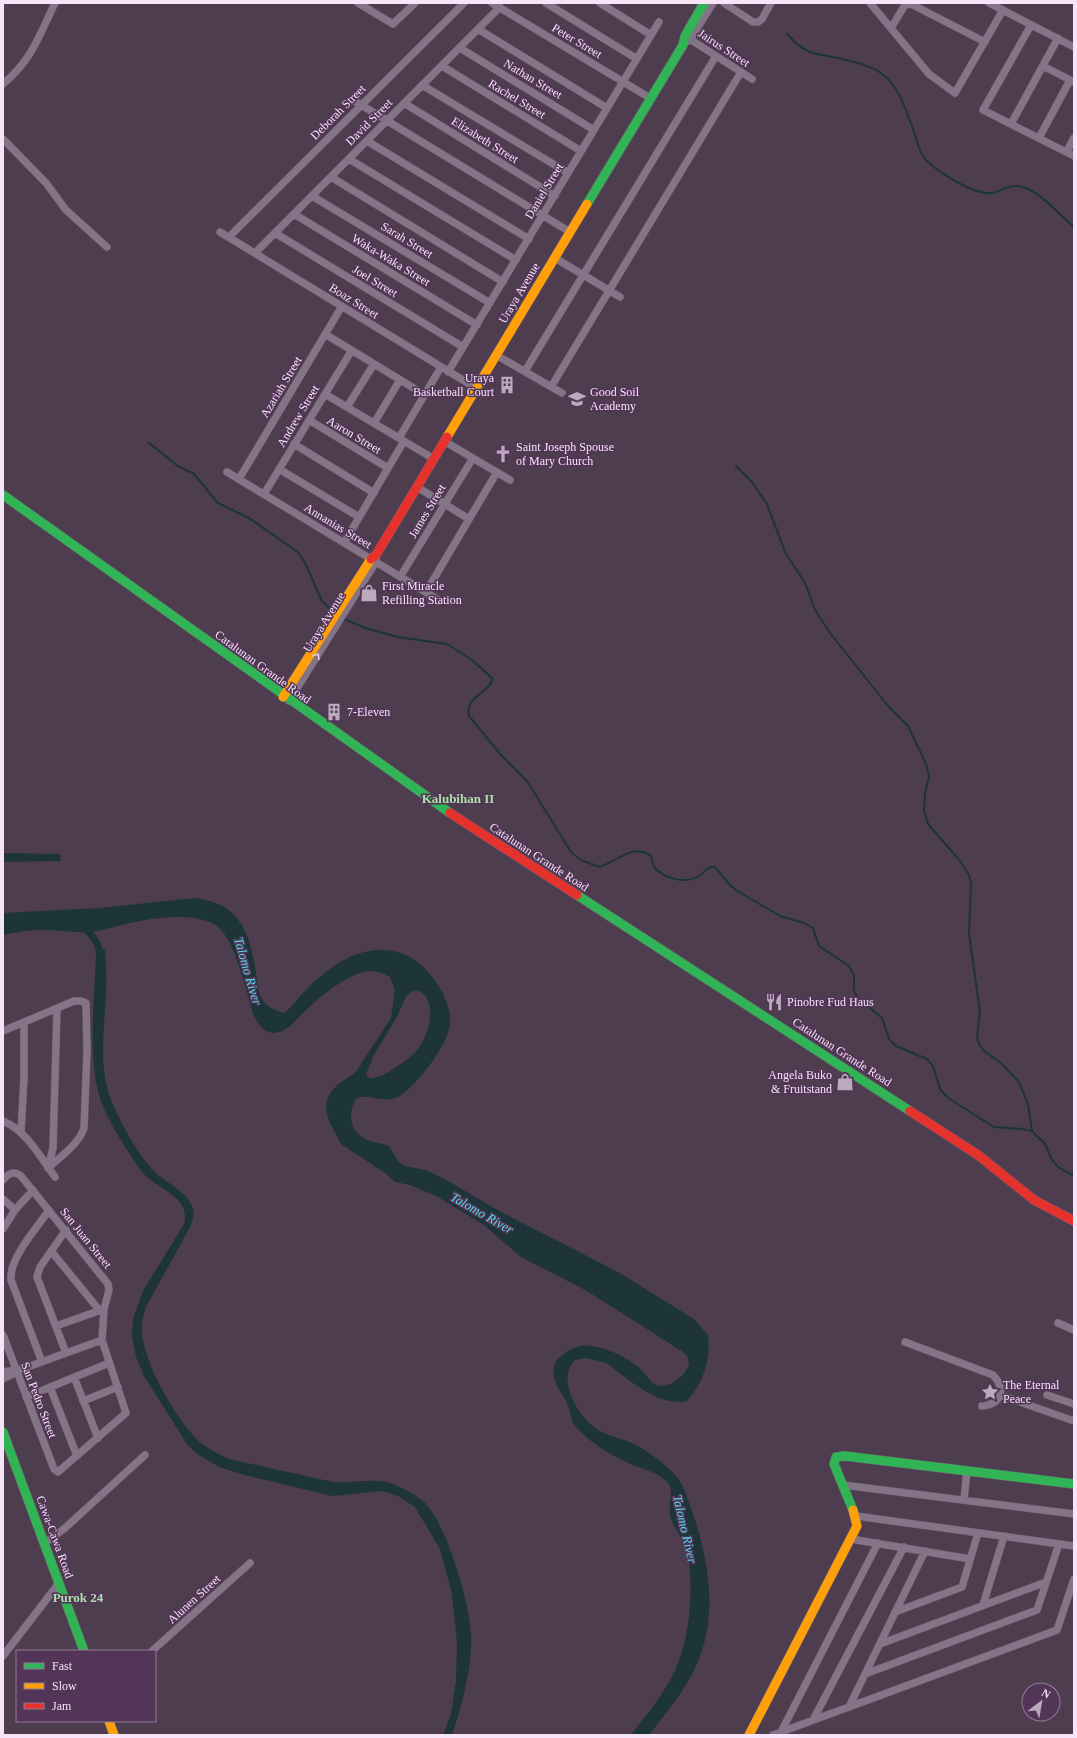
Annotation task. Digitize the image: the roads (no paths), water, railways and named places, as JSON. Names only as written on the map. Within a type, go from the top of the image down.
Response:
[{"type":"street","points":[[3,84],[17,73],[31,54],[55,3]]},
{"type":"street","points":[[358,3],[393,24],[416,3]]},
{"type":"street","name":"Deborah Street","points":[[229,237],[464,3]]},
{"type":"street","name":"Peter Street","points":[[492,3],[650,98]]},
{"type":"street","points":[[507,3],[508,12]]},
{"type":"street","points":[[600,3],[651,35]]},
{"type":"street","name":"Uraya Avenue","points":[[686,40],[704,3]]},
{"type":"street","name":"Uraya Avenue","points":[[286,699],[434,459],[650,98],[686,40],[713,3]]},
{"type":"street","points":[[724,3],[753,22],[758,22],[762,19],[771,3]]},
{"type":"street","points":[[870,3],[929,74],[955,93],[1003,10]]},
{"type":"street","points":[[989,3],[1074,47]]},
{"type":"street","points":[[549,4],[637,59]]},
{"type":"street","points":[[891,28],[905,5],[911,4],[985,42]]},
{"type":"street","name":"David Street","points":[[255,253],[500,7]]},
{"type":"street","name":"Daniel Street","points":[[448,372],[659,22]]},
{"type":"street","points":[[1031,25],[983,110],[1074,156]]},
{"type":"street","points":[[478,29],[608,108]]},
{"type":"street","points":[[1011,124],[1058,38]]},
{"type":"street","name":"Jairus Street","points":[[686,40],[716,56],[752,79]]},
{"type":"street","name":"Nathan Street","points":[[460,48],[594,130]]},
{"type":"street","points":[[525,371],[716,56]]},
{"type":"street","name":"Rachel Street","points":[[442,66],[581,151]]},
{"type":"street","points":[[1039,138],[1072,81],[1043,66]]},
{"type":"street","points":[[551,387],[741,72]]},
{"type":"street","points":[[422,85],[568,173]]},
{"type":"street","points":[[353,100],[570,232]]},
{"type":"street","name":"Elizabeth Street","points":[[404,103],[555,196]]},
{"type":"street","points":[[1067,152],[1074,138]]},
{"type":"street","points":[[3,139],[46,183],[66,210],[107,247]]},
{"type":"street","points":[[367,141],[529,239]]},
{"type":"street","points":[[349,159],[516,260]]},
{"type":"street","points":[[331,177],[503,282]]},
{"type":"street","name":"Sarah Street","points":[[312,196],[490,303]]},
{"type":"street","name":"Waka-Waka Street","points":[[294,214],[476,325]]},
{"type":"street","name":"Boaz Street","points":[[220,232],[476,388]]},
{"type":"street","name":"Joel Street","points":[[275,233],[463,347]]},
{"type":"street","points":[[555,258],[620,297]]},
{"type":"street","name":"Azariah Street","points":[[238,479],[342,306]]},
{"type":"street","points":[[325,334],[425,395]]},
{"type":"street","name":"Andrew Street","points":[[264,494],[352,350]]},
{"type":"street","points":[[496,355],[562,393]]},
{"type":"street","points":[[347,407],[374,364]]},
{"type":"street","points":[[344,543],[388,468],[401,440],[441,367]]},
{"type":"street","points":[[374,423],[400,380]]},
{"type":"street","points":[[325,394],[434,459]]},
{"type":"street","name":"Aaron Street","points":[[309,420],[388,468]]},
{"type":"street","points":[[444,441],[510,480]]},
{"type":"street","points":[[294,444],[374,493]]},
{"type":"street","name":"James Street","points":[[400,577],[473,458]]},
{"type":"street","points":[[279,469],[359,517]]},
{"type":"street","name":"Annanias Street","points":[[227,472],[344,543],[374,558],[400,577],[437,599]]},
{"type":"street","points":[[426,592],[497,472]]},
{"type":"street","points":[[416,487],[469,519]]},
{"type":"street","name":"Catalunan Grande Road","points":[[3,495],[286,699],[428,799],[978,1155],[1041,1204],[1074,1221]]},
{"type":"street","points":[[3,1031],[79,1000],[87,1005],[84,1128],[66,1152],[48,1168]]},
{"type":"street","points":[[48,1168],[53,1148],[57,1009]]},
{"type":"street","points":[[21,1132],[24,1078],[24,1023]]},
{"type":"street","points":[[3,1121],[21,1132],[30,1141],[55,1177]]},
{"type":"street","name":"San Juan Street","points":[[3,1180],[14,1172],[20,1176],[66,1230],[108,1284],[109,1290],[102,1310],[102,1340],[126,1413],[98,1438]]},
{"type":"street","points":[[3,1229],[16,1210],[33,1190]]},
{"type":"street","points":[[3,1199],[16,1210]]},
{"type":"street","points":[[42,1362],[11,1280],[10,1273],[15,1260],[49,1210]]},
{"type":"street","points":[[66,1230],[40,1267],[37,1277],[66,1353]]},
{"type":"street","points":[[51,1251],[102,1310],[56,1326]]},
{"type":"street","points":[[1058,1323],[1074,1330]]},
{"type":"street","name":"San Pedro Street","points":[[3,1335],[18,1370],[26,1397],[56,1472],[77,1456]]},
{"type":"street","points":[[3,1372],[18,1370],[102,1340]]},
{"type":"street","points":[[905,1342],[989,1373],[997,1379],[1000,1395],[994,1404],[982,1406]]},
{"type":"street","points":[[26,1397],[109,1363]]},
{"type":"street","points":[[3,1379],[18,1370]]},
{"type":"street","points":[[50,1387],[77,1456],[98,1438],[74,1377]]},
{"type":"street","points":[[83,1401],[118,1387]]},
{"type":"street","points":[[1000,1395],[1074,1421]]},
{"type":"street","points":[[1047,1395],[1074,1404]]},
{"type":"street","name":"Cawa-Cawa Road","points":[[3,1432],[84,1650]]},
{"type":"street","points":[[45,1543],[66,1528],[145,1455]]},
{"type":"street","points":[[749,1735],[857,1526],[856,1516],[834,1462],[836,1457],[840,1456],[968,1470],[1074,1484]]},
{"type":"street","points":[[964,1500],[968,1470]]},
{"type":"street","points":[[843,1485],[1074,1514]]},
{"type":"street","points":[[856,1516],[1074,1546]]},
{"type":"street","points":[[895,1612],[962,1587],[978,1533]]},
{"type":"street","points":[[983,1606],[1004,1536]]},
{"type":"street","points":[[851,1539],[970,1559]]},
{"type":"street","points":[[781,1732],[878,1543]]},
{"type":"street","points":[[865,1674],[1037,1610],[1059,1544]]},
{"type":"street","points":[[813,1720],[904,1547]]},
{"type":"street","points":[[849,1707],[925,1551]]},
{"type":"street","name":"Alunen Street","points":[[153,1650],[250,1563]]},
{"type":"street","points":[[773,1735],[1057,1630],[1074,1579]]},
{"type":"street","points":[[880,1644],[1046,1582]]},
{"type":"street","points":[[3,1656],[59,1583]]},
{"type":"street","points":[[109,1722],[114,1735]]},
{"type":"water","points":[[3,853],[60,854],[61,861],[3,862]]},
{"type":"water","name":"Talomo River","points":[[195,898],[223,906],[240,922],[249,940],[260,996],[270,1007],[283,1013],[289,1009],[324,973],[347,958],[355,955],[377,950],[389,950],[410,957],[419,963],[434,979],[445,998],[450,1014],[449,1031],[431,1064],[405,1092],[393,1099],[367,1097],[357,1098],[351,1115],[351,1120],[356,1131],[365,1139],[389,1146],[398,1161],[405,1166],[425,1170],[441,1177],[501,1212],[618,1272],[694,1319],[708,1335],[709,1344],[705,1370],[698,1386],[687,1401],[676,1402],[654,1396],[634,1384],[606,1363],[586,1358],[575,1360],[570,1368],[568,1376],[568,1386],[571,1396],[576,1406],[588,1422],[600,1431],[634,1444],[646,1451],[660,1461],[678,1478],[686,1493],[703,1547],[709,1585],[708,1623],[705,1641],[699,1659],[689,1679],[677,1699],[649,1735],[631,1735],[666,1687],[677,1666],[682,1652],[686,1636],[691,1589],[688,1553],[684,1542],[671,1519],[671,1489],[667,1481],[653,1473],[614,1456],[584,1435],[574,1424],[567,1404],[554,1379],[554,1369],[558,1359],[573,1348],[591,1346],[611,1351],[630,1361],[640,1368],[653,1383],[661,1386],[671,1383],[681,1377],[689,1364],[687,1356],[587,1291],[521,1257],[484,1225],[438,1197],[410,1185],[395,1182],[385,1173],[341,1144],[329,1121],[326,1109],[327,1100],[331,1092],[338,1084],[355,1073],[391,1018],[395,990],[390,977],[375,971],[355,975],[335,986],[326,993],[309,1007],[288,1028],[277,1033],[273,1033],[262,1028],[256,1020],[240,968],[230,943],[218,927],[210,922],[201,919],[167,917],[144,920],[88,932],[37,930],[3,935],[3,913],[99,908]],"holes":[[[414,990],[422,993],[427,998],[430,1006],[429,1023],[424,1040],[417,1050],[404,1062],[383,1075],[369,1078],[366,1074],[374,1055],[398,1015],[406,996]]]},
{"type":"water","points":[[105,950],[106,984],[103,1052],[109,1095],[122,1124],[142,1157],[157,1174],[186,1197],[192,1205],[193,1210],[191,1225],[146,1307],[143,1317],[142,1330],[144,1346],[156,1378],[175,1411],[195,1437],[208,1448],[229,1459],[333,1482],[386,1482],[412,1493],[427,1505],[435,1516],[450,1548],[462,1585],[471,1634],[469,1672],[452,1735],[443,1735],[451,1714],[456,1681],[457,1643],[452,1594],[440,1549],[415,1507],[398,1496],[383,1491],[332,1496],[241,1474],[219,1467],[196,1453],[187,1444],[144,1376],[136,1357],[132,1335],[133,1319],[143,1291],[184,1224],[185,1214],[177,1199],[153,1182],[140,1169],[116,1131],[105,1110],[98,1091],[93,1058],[96,951]]},
{"type":"waterway","points":[[787,34],[799,46],[810,52],[860,64],[872,68],[886,77],[898,92],[922,154],[928,162],[941,172],[958,183],[984,193],[992,193],[1014,186],[1026,188],[1041,197],[1074,227]]},
{"type":"waterway","points":[[149,443],[178,466],[194,474],[218,503],[249,518],[299,553],[322,601],[332,611]]},
{"type":"waterway","points":[[736,466],[752,482],[767,504],[785,552],[805,583],[815,610],[830,633],[888,706],[908,726],[926,764],[929,776],[925,793],[924,811],[928,824],[960,861],[969,875],[971,884],[969,933],[980,1012],[977,1036],[979,1044],[984,1051],[1001,1063],[1019,1082],[1028,1104],[1032,1131]]},
{"type":"waterway","points":[[344,619],[365,628],[398,637],[447,644],[472,660],[492,678],[489,685],[472,700],[468,710],[469,716],[501,755],[527,781],[571,852],[581,860],[600,867],[625,854],[638,851],[645,852],[651,856],[654,866],[659,872],[682,880],[694,878],[701,875],[708,869],[715,867],[736,890],[780,916],[804,923],[813,928],[819,946],[849,966],[854,975],[854,991],[857,997],[882,1018],[889,1039],[896,1046],[927,1059],[933,1066],[940,1089],[948,1098],[994,1127],[1032,1131],[1045,1144],[1051,1158],[1058,1167],[1074,1176]]},
{"type":"waterway","points":[[82,926],[95,941],[99,949],[100,959]]},
{"type":"place","name":"Uraya Basketball Court","points":[[507,385]]},
{"type":"place","name":"Good Soil Academy","points":[[577,399]]},
{"type":"place","name":"Saint Joseph Spouse of Mary Church","points":[[503,454]]},
{"type":"place","name":"First Miracle Refilling Station","points":[[369,593]]},
{"type":"place","name":"7-Eleven","points":[[334,712]]},
{"type":"place","name":"Pinobre Fud Haus","points":[[774,1002]]},
{"type":"place","name":"Angela Buko & Fruitstand","points":[[845,1082]]},
{"type":"place","name":"The Eternal Peace","points":[[990,1392]]},
{"type":"district","name":"Kalubihan II","points":[[458,798]]},
{"type":"district","name":"Purok 24","points":[[78,1597]]}]
